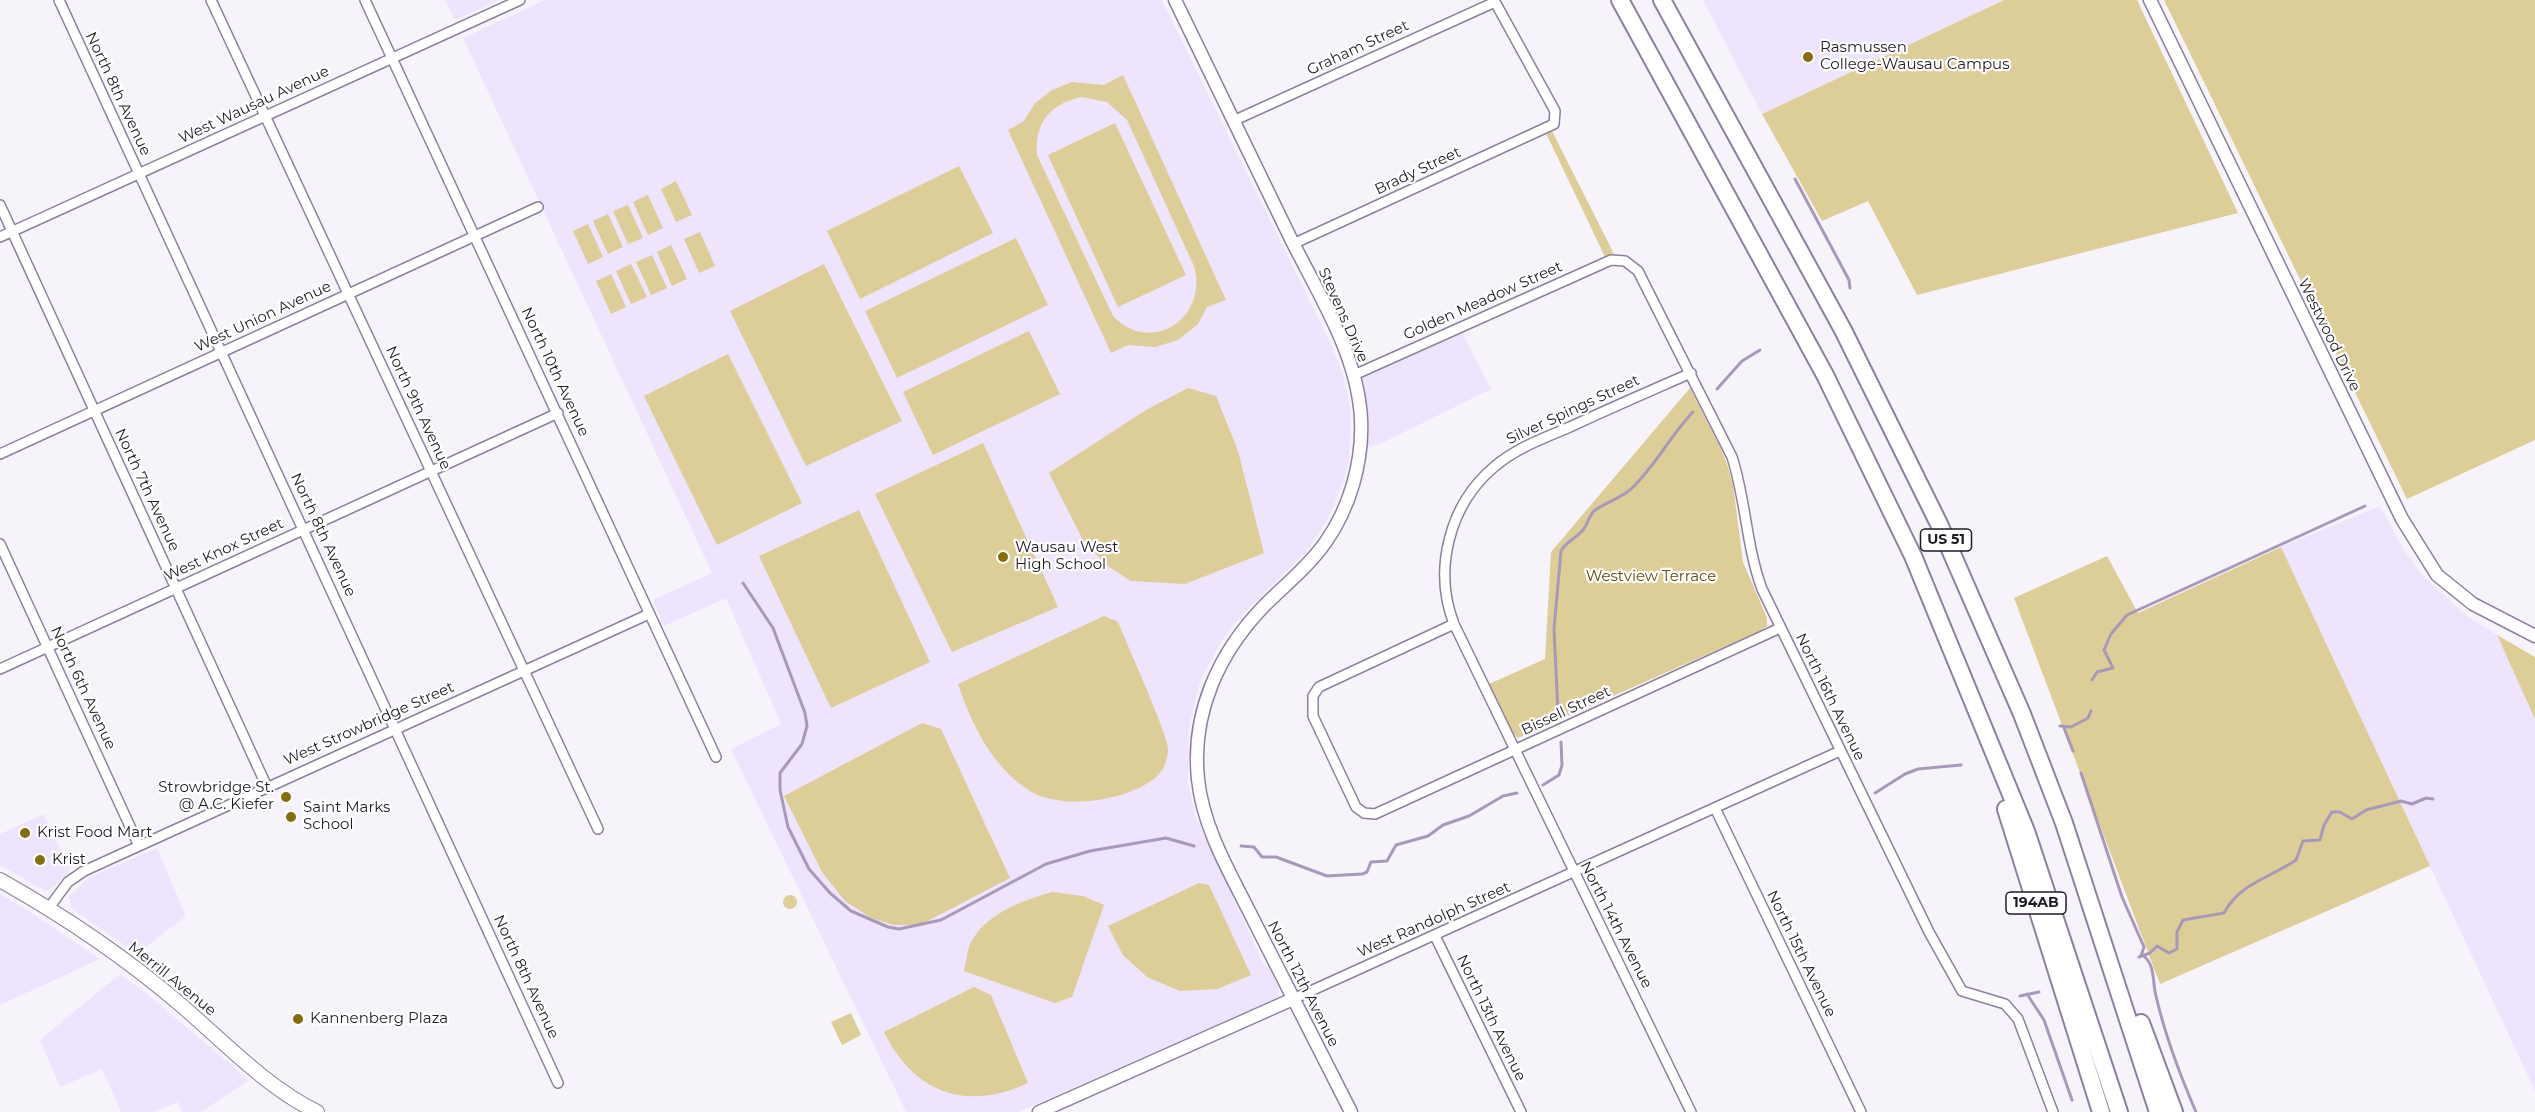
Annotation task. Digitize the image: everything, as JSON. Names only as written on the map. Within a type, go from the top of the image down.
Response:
[{"type":"highway","name":"US 51","points":[[1620,0],[1844,411],[1913,556],[1973,700],[2047,890],[2119,1112]]},
{"type":"highway","name":"US 51","points":[[1662,0],[1843,330],[1910,464],[1988,633],[2174,1112]]},
{"type":"highway","name":"194AB","points":[[1973,700],[2100,1110]]},
{"type":"highway","name":"US 51","points":[[2064,824],[2158,1112]]},
{"type":"main road","name":"Merrill Avenue","points":[[0,880],[48,909],[147,977],[275,1086],[317,1112]]},
{"type":"street","name":"North 8th Avenue","points":[[59,0],[558,1083]]},
{"type":"street","name":"North 9th Avenue","points":[[211,0],[598,829]]},
{"type":"street","name":"North 10th Avenue","points":[[365,0],[716,757]]},
{"type":"street","name":"West Wausau Avenue","points":[[0,237],[520,0]]},
{"type":"street","name":"Stevens Drive","points":[[1175,0],[1354,375],[1361,420],[1360,448],[1353,486],[1339,520],[1311,561],[1238,636],[1221,661],[1206,699],[1197,752],[1198,781],[1209,824],[1228,868]]},
{"type":"street","name":"Westwood Drive","points":[[2150,0],[2403,519],[2437,575],[2473,604],[2535,636]]},
{"type":"street","name":"Graham Street","points":[[1233,121],[1494,1]]},
{"type":"street","name":"Brady Street","points":[[1293,244],[1554,124],[1555,111],[1494,1]]},
{"type":"street","name":"North 7th Avenue","points":[[0,205],[267,786]]},
{"type":"street","name":"West Union Avenue","points":[[0,454],[538,207]]},
{"type":"street","name":"Golden Meadow Street","points":[[1354,375],[1611,260],[1625,261]]},
{"type":"street","name":"North 16th Avenue","points":[[1625,261],[1644,279],[1732,457],[1740,481],[1752,558],[1780,628],[1956,985],[1962,990],[2005,1004],[2013,1011],[2025,1031],[2053,1112]]},
{"type":"street","name":"Silver Spings Street","points":[[1515,751],[1454,624],[1445,593],[1447,545],[1461,509],[1482,478],[1522,448],[1691,373]]},
{"type":"street","name":"West Knox Street","points":[[0,669],[558,413]]},
{"type":"street","name":"North 6th Avenue","points":[[0,544],[139,846]]},
{"type":"street","name":"West Strowbridge Street","points":[[48,909],[76,876],[267,786],[649,614]]},
{"type":"street","name":"Bissell Street","points":[[1454,624],[1319,687],[1313,696],[1312,716],[1356,807],[1364,813],[1375,814],[1780,628]]},
{"type":"street","name":"North 14th Avenue","points":[[1515,751],[1691,1112]]},
{"type":"street","name":"West Randolph Street","points":[[1039,1112],[1573,874],[1839,751]]},
{"type":"street","name":"North 15th Avenue","points":[[1715,808],[1861,1112]]},
{"type":"street","name":"North 12th Avenue","points":[[1228,868],[1350,1112]]},
{"type":"street","name":"North 13th Avenue","points":[[1435,936],[1521,1112]]},
{"type":"shaded area","points":[[445,0],[499,0],[455,20]]},
{"type":"shaded area","name":"Wausau West High School","points":[[545,0],[1162,0],[1331,344],[1344,377],[1351,412],[1349,461],[1343,483],[1328,519],[1308,550],[1243,614],[1224,637],[1201,679],[1189,726],[1188,782],[1196,818],[1264,965],[1269,967],[1279,987],[1278,997],[1018,1112],[906,1112],[731,749],[781,724],[726,598],[664,626],[653,600],[712,573],[463,38]]},
{"type":"shaded area","name":"Rasmussen College-Wausau Campus","points":[[1703,0],[2004,0],[1762,114]]},
{"type":"shaded area","points":[[1460,328],[1491,389],[1378,445],[1360,448],[1354,375]]},
{"type":"shaded area","points":[[2380,506],[2406,553],[2425,578],[2466,615],[2497,635],[2535,719],[2535,1091],[2281,547]]},
{"type":"shaded area","points":[[44,814],[70,870],[55,886],[45,891],[0,865],[0,834]]},
{"type":"shaded area","points":[[157,848],[186,916],[137,954],[71,907],[69,896],[88,878]]},
{"type":"shaded area","points":[[0,894],[30,912],[100,959],[0,1005]]},
{"type":"shaded area","points":[[120,974],[249,1080],[201,1112],[182,1112],[178,1102],[153,1112],[121,1112],[102,1069],[60,1087],[40,1040]]},
{"type":"green space","points":[[2004,0],[2137,0],[2238,213],[1917,295],[1868,201],[1822,221],[1762,114]]},
{"type":"green space","points":[[2164,0],[2535,0],[2535,440],[2407,499]]},
{"type":"green space","points":[[1123,75],[1226,300],[1207,307],[1198,324],[1178,340],[1155,347],[1128,345],[1111,353],[1008,130],[1024,121],[1035,103],[1052,90],[1072,82],[1104,85]],"holes":[[[1082,97],[1107,102],[1127,120],[1194,266],[1196,285],[1193,301],[1185,315],[1173,326],[1159,331],[1144,332],[1128,327],[1113,316],[1037,155],[1038,133],[1053,110],[1061,104]]]},
{"type":"green space","points":[[1115,123],[1186,275],[1118,307],[1048,155]]},
{"type":"green space","points":[[1550,127],[1615,260],[1607,261],[1544,129]]},
{"type":"green space","points":[[959,166],[993,233],[860,299],[827,231]]},
{"type":"green space","points":[[676,181],[692,215],[676,222],[661,189]]},
{"type":"green space","points":[[648,195],[663,228],[648,235],[633,202]]},
{"type":"green space","points":[[628,205],[643,238],[628,244],[613,211]]},
{"type":"green space","points":[[608,214],[623,247],[608,254],[593,221]]},
{"type":"green space","points":[[588,224],[603,257],[588,264],[573,231]]},
{"type":"green space","points":[[700,232],[715,266],[699,273],[684,239]]},
{"type":"green space","points":[[1016,238],[1048,305],[897,378],[865,311]]},
{"type":"green space","points":[[671,245],[687,279],[672,286],[657,252]]},
{"type":"green space","points":[[652,255],[667,288],[651,295],[636,262]]},
{"type":"green space","points":[[631,264],[647,297],[631,304],[616,271]]},
{"type":"green space","points":[[824,264],[902,421],[806,466],[730,311]]},
{"type":"green space","points":[[611,274],[626,307],[611,314],[596,281]]},
{"type":"green space","points":[[1029,331],[1060,394],[933,455],[903,392]]},
{"type":"green space","points":[[728,354],[802,503],[717,545],[644,396]]},
{"type":"green space","points":[[1188,388],[1216,396],[1238,451],[1264,553],[1185,584],[1131,581],[1108,566],[1084,542],[1049,473],[1146,410]]},
{"type":"green space","name":"Westview Terrace","points":[[1690,388],[1728,467],[1733,485],[1743,562],[1767,618],[1767,626],[1518,738],[1512,732],[1489,684],[1545,659],[1551,552]]},
{"type":"green space","points":[[983,443],[1058,607],[952,652],[875,494]]},
{"type":"green space","points":[[859,510],[930,662],[831,708],[759,556]]},
{"type":"green space","points":[[2281,547],[2430,866],[2160,984],[2014,598],[2107,556],[2138,613]]},
{"type":"green space","points":[[1104,616],[1118,622],[1162,727],[1168,749],[1165,763],[1161,772],[1147,783],[1115,797],[1078,802],[1044,797],[1030,791],[1017,781],[994,757],[977,730],[958,684]]},
{"type":"green space","points":[[2497,635],[2535,657],[2535,719]]},
{"type":"green space","points":[[922,723],[941,729],[1010,878],[920,925],[894,925],[871,918],[845,901],[822,872],[784,796]]},
{"type":"green space","points":[[1199,883],[1209,885],[1251,975],[1217,989],[1180,991],[1147,977],[1123,955],[1108,926]]},
{"type":"green space","points":[[1052,892],[1083,896],[1104,905],[1072,997],[1055,1003],[964,971],[970,944],[985,924],[1017,904]]},
{"type":"green space","points":[[787,895],[793,895],[797,902],[793,909],[787,909],[783,905],[783,899]]},
{"type":"green space","points":[[974,987],[991,995],[1028,1083],[1005,1092],[984,1096],[963,1096],[944,1091],[926,1083],[910,1070],[896,1053],[884,1032]]},
{"type":"green space","points":[[851,1013],[861,1035],[842,1045],[831,1022]]},
{"type":"waterway","points":[[1795,179],[1849,280],[1850,288]]},
{"type":"waterway","points":[[1717,389],[1742,361],[1760,350]]},
{"type":"waterway","points":[[1558,713],[1554,629],[1561,551],[1583,530],[1593,512],[1628,491],[1641,479],[1693,412]]},
{"type":"waterway","points":[[2092,680],[2097,672],[2113,668],[2104,650],[2111,634],[2127,615],[2365,506]]},
{"type":"waterway","points":[[743,583],[773,628],[805,713],[807,726],[802,744],[780,773],[780,790],[788,827],[809,869],[830,893],[851,911],[888,927],[899,929],[941,920],[1046,864],[1090,851],[1166,838],[1194,846]]},
{"type":"waterway","points":[[2060,726],[2071,727],[2088,718],[2091,711]]},
{"type":"waterway","points":[[2064,728],[2073,751]]},
{"type":"waterway","points":[[1543,785],[1559,775],[1562,765],[1561,742]]},
{"type":"waterway","points":[[1875,793],[1905,774],[1918,769],[1961,765]]},
{"type":"waterway","points":[[2081,773],[2122,897],[2144,947],[2141,956]]},
{"type":"waterway","points":[[1241,846],[1254,847],[1262,857],[1276,857],[1327,876],[1362,874],[1367,872],[1371,862],[1387,861],[1396,845],[1428,836],[1443,825],[1469,816],[1503,796],[1517,793]]},
{"type":"waterway","points":[[2139,957],[2150,953],[2157,946],[2169,953],[2177,949],[2177,932],[2183,920],[2224,913],[2238,895],[2247,888],[2296,860],[2303,841],[2320,840],[2324,825],[2332,812],[2340,812],[2352,819],[2366,810],[2401,801],[2412,804],[2426,798],[2433,799]]},
{"type":"waterway","points":[[2144,956],[2152,970],[2156,996],[2168,1040],[2196,1112]]},
{"type":"waterway","points":[[2020,996],[2039,992]]},
{"type":"waterway","points":[[2027,994],[2044,1020],[2072,1100]]},
{"type":"place","name":"Rasmussen College-Wausau Campus","points":[[1808,57]]},
{"type":"place","name":"Wausau West High School","points":[[1003,557]]},
{"type":"place","name":"Strowbridge St. @ A.C. Kiefer","points":[[286,797]]},
{"type":"place","name":"Saint Marks School","points":[[291,817]]},
{"type":"place","name":"Krist Food Mart","points":[[25,833]]},
{"type":"place","name":"Krist","points":[[40,860]]},
{"type":"place","name":"Kannenberg Plaza","points":[[298,1019]]}]
